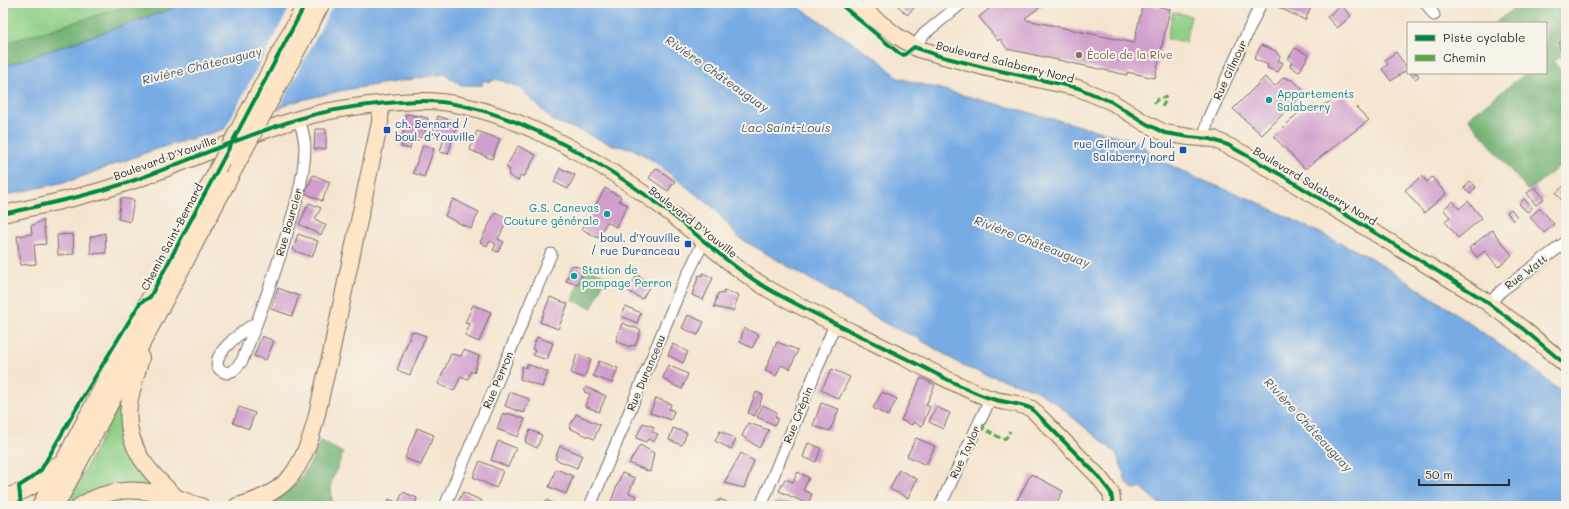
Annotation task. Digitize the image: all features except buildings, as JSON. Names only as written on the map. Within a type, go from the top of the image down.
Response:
[{"type":"street","name":"Chemin Saint-Bernard","points":[[40,506],[306,3]]},
{"type":"street","points":[[56,506],[322,3]]},
{"type":"street","name":"Boulevard Salaberry Nord","points":[[855,3],[895,35],[914,47],[939,56],[1078,88],[1112,102],[1145,123],[1165,133],[1204,138],[1220,142],[1259,162],[1489,304],[1522,328],[1566,366]]},
{"type":"street","points":[[914,47],[924,34],[962,3]]},
{"type":"street","name":"Rue Gilmour","points":[[1204,138],[1208,119],[1261,3]]},
{"type":"street","points":[[1426,3],[1434,15]]},
{"type":"street","name":"Boulevard D'Youville","points":[[3,214],[134,180],[299,119],[343,109],[417,101],[470,106],[526,127],[578,153],[620,177],[671,214],[722,256],[753,279],[836,324],[990,398],[1019,404],[1032,409],[1098,476],[1111,494],[1113,506]]},
{"type":"street","points":[[237,506],[267,495],[283,484],[290,477],[300,462],[309,442],[316,420],[380,122],[381,104]]},
{"type":"street","name":"Rue Bourcier","points":[[256,323],[281,253],[298,195],[305,148],[304,134],[299,119]]},
{"type":"street","name":"Rue Duranceau","points":[[590,506],[681,288],[705,241]]},
{"type":"street","name":"Rue Watt","points":[[1489,304],[1501,291],[1566,242]]},
{"type":"street","name":"Rue Perron","points":[[445,506],[552,254]]},
{"type":"street","name":"Rue Crépin","points":[[761,506],[836,324]]},
{"type":"street","points":[[148,333],[129,406],[131,432],[136,448],[148,470],[176,498]]},
{"type":"street","name":"Rue Taylor","points":[[940,506],[990,398]]},
{"type":"street","points":[[3,496],[20,493],[33,486],[46,476],[66,456]]},
{"type":"street","points":[[80,506],[101,495],[128,490],[145,491],[176,498],[201,506]]},
{"type":"green space","points":[[3,3],[182,3],[3,67]]},
{"type":"green space","points":[[135,3],[182,3],[171,9],[3,67],[3,44]]},
{"type":"green space","points":[[1521,3],[1566,3],[1566,39],[1558,45],[1564,54],[1553,61],[1566,77],[1566,161],[1528,191],[1468,118],[1525,74],[1547,74],[1547,22],[1496,22]]},
{"type":"green space","points":[[1173,12],[1191,16],[1185,43],[1167,39]]},
{"type":"green space","points":[[587,268],[606,276],[592,308],[572,300],[584,269]]},
{"type":"green space","points":[[126,392],[123,410],[156,487],[81,499],[71,506],[65,506]]},
{"type":"green space","points":[[320,440],[343,453],[331,483],[332,506],[266,506],[300,479],[311,462]]},
{"type":"water","points":[[182,3],[792,3],[879,60],[898,78],[1137,141],[1158,159],[1194,177],[1253,200],[1371,258],[1451,310],[1531,367],[1566,396],[1566,506],[1162,506],[1141,488],[1133,489],[1125,481],[1116,453],[1053,401],[1033,389],[967,368],[916,337],[890,326],[738,237],[715,209],[655,162],[632,148],[615,146],[553,121],[519,87],[496,79],[490,82],[483,80],[482,85],[461,85],[445,74],[344,90],[289,103],[278,110],[225,129],[156,149],[73,180],[3,196],[3,67],[171,9]]},
{"type":"pier","points":[[292,3],[334,3],[277,112],[224,131]]},
{"type":"marked path","points":[[1154,103],[1158,99],[1165,97],[1166,100],[1162,107]]},
{"type":"marked path","points":[[984,424],[983,428],[1002,439],[1006,438],[1010,431]]},
{"type":"cycle path","points":[[21,506],[19,486],[41,470],[140,303],[150,297],[306,3]]},
{"type":"cycle path","points":[[839,3],[900,54],[904,55],[914,47],[939,56],[1078,88],[1112,102],[1145,123],[1165,133],[1210,139],[1228,145],[1283,176],[1481,298],[1522,328],[1566,365]]},
{"type":"cycle path","points":[[3,214],[69,199],[119,185],[262,131],[305,117],[332,111],[374,104],[417,101],[449,103],[482,110],[551,138],[616,175],[671,214],[744,273],[770,290],[968,390],[994,400],[1021,405],[1032,409],[1098,476],[1111,493],[1113,506]]},
{"type":"place","name":"École de la Rive","points":[[1079,55]]},
{"type":"place","name":"Appartements Salaberry","points":[[1269,100]]},
{"type":"place","name":"ch. Bernard / boul. d'Youville","points":[[387,130]]},
{"type":"place","name":"rue Gilmour / boul. Salaberry nord","points":[[1183,150]]},
{"type":"place","name":"G.S. Canevas Couture générale","points":[[607,214]]},
{"type":"place","name":"boul. d'Youville / rue Duranceau","points":[[688,244]]},
{"type":"place","name":"Station de pompage Perron","points":[[574,276]]},
{"type":"water label","name":"Rivière Châteauguay","points":[[202,66]]},
{"type":"water label","name":"Rivière Châteauguay","points":[[717,74]]},
{"type":"water label","name":"Lac Saint-Louis","points":[[786,128]]},
{"type":"water label","name":"Rivière Châteauguay","points":[[1032,242]]},
{"type":"water label","name":"Rivière Châteauguay","points":[[1308,425]]}]
